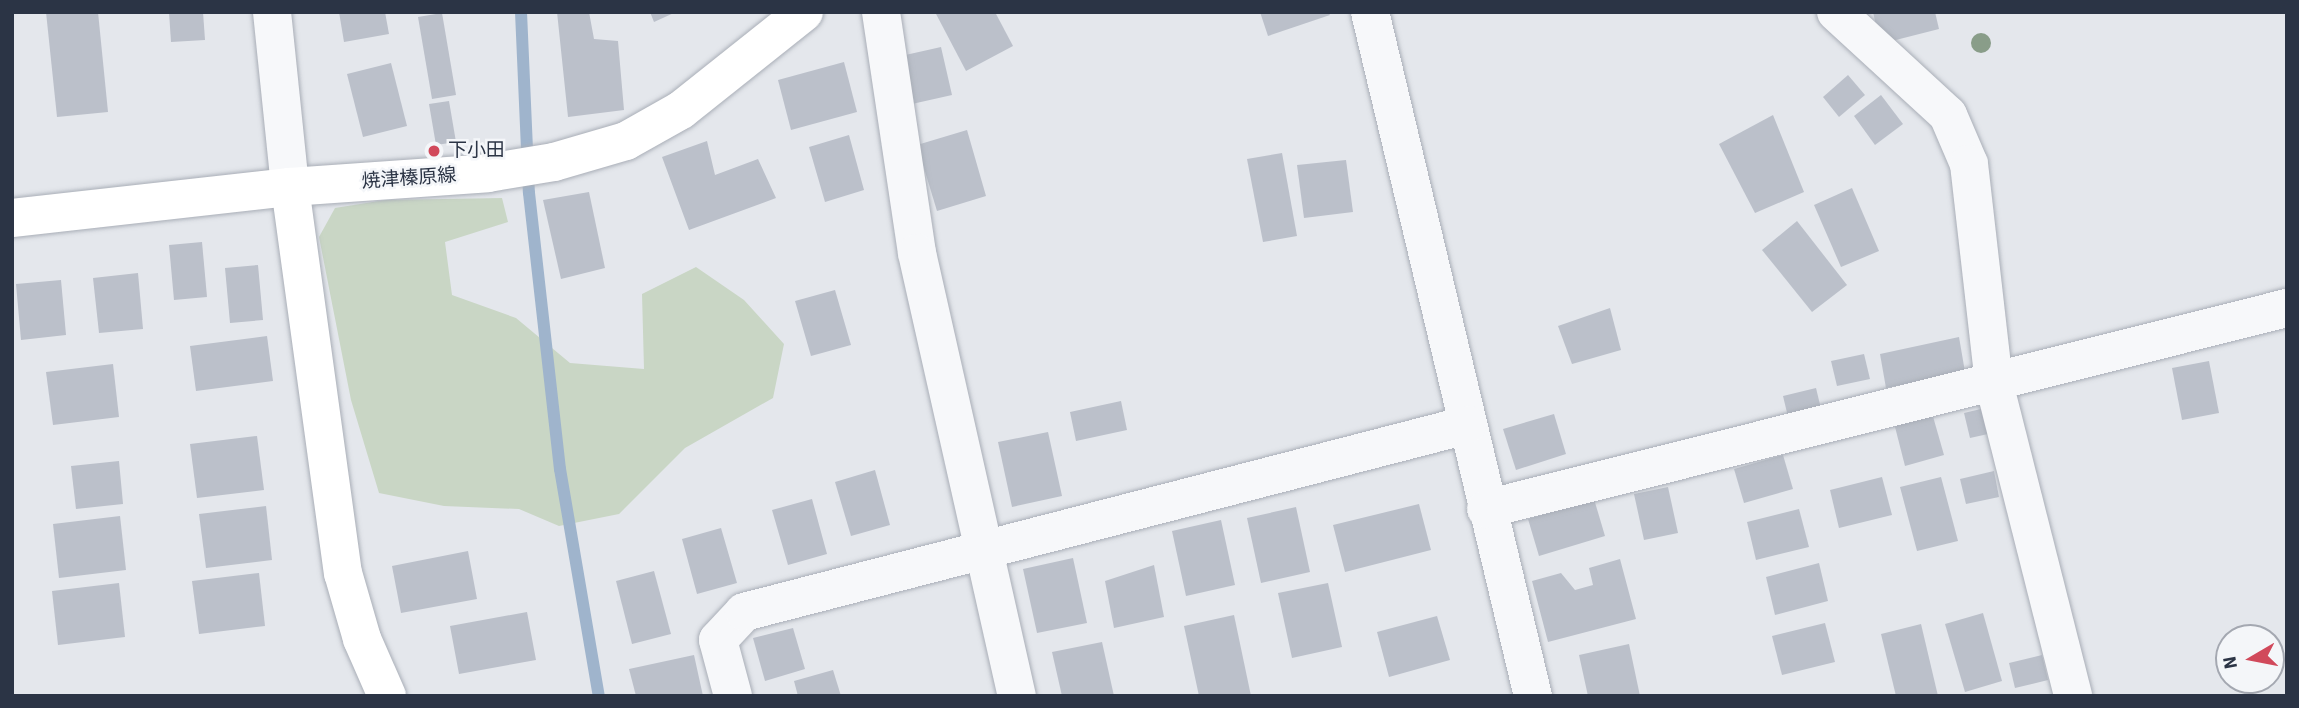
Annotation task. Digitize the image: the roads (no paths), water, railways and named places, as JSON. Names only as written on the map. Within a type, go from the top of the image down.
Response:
[{"type":"main road","name":"焼津榛原線","points":[[12,218],[290,187],[488,173],[554,162],[626,141],[681,110],[804,12]]},
{"type":"main road","points":[[290,187],[343,573],[362,639],[387,696]]},
{"type":"street","points":[[272,12],[290,187]]},
{"type":"street","points":[[881,12],[917,253],[981,547],[1017,696]]},
{"type":"street","points":[[1370,12],[1486,509],[1533,696]]},
{"type":"street","points":[[1836,12],[1948,115],[1969,164],[1994,383],[2073,696]]},
{"type":"street","points":[[1486,509],[2287,308]]},
{"type":"street","points":[[733,696],[718,640],[744,612],[981,547],[1467,425]]},
{"type":"waterway","points":[[521,12],[529,193],[560,469],[599,696]]},
{"type":"place","name":"下小田","points":[[434,151]]}]
